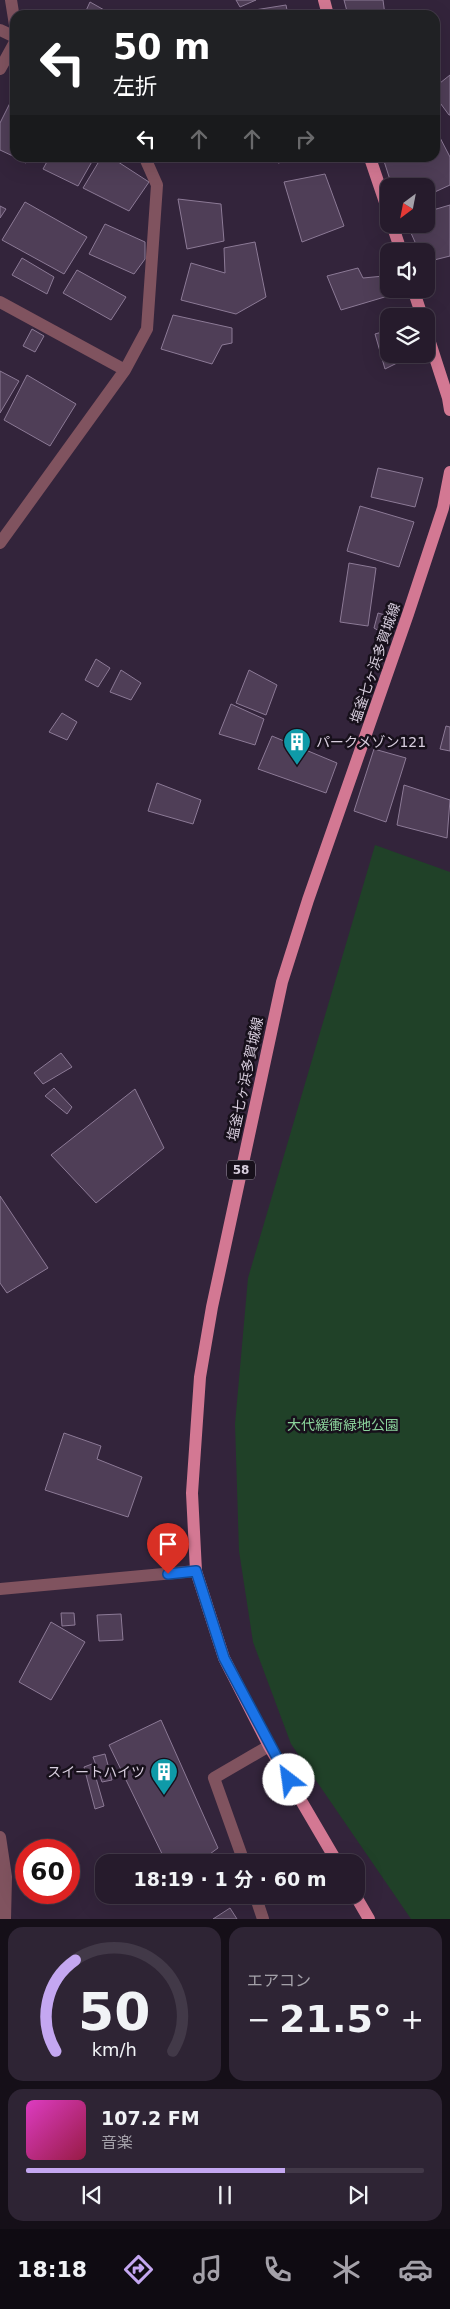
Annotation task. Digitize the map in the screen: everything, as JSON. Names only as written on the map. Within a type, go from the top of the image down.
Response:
[{"type":"main road","points":[[371,162],[380,187]]},
{"type":"main road","points":[[435,358],[450,410]]},
{"type":"main road","name":"塩釜七ヶ浜多賀城線","points":[[332,1854],[269,1746],[224,1658],[196,1571],[192,1493],[200,1377],[212,1307],[282,982],[308,900],[443,508],[450,472]]},
{"type":"main road","points":[[361,1904],[369,1919]]},
{"type":"street","points":[[0,69],[10,51]]},
{"type":"street","points":[[0,543],[125,370],[147,329],[157,185],[147,162]]},
{"type":"street","points":[[0,302],[125,370]]},
{"type":"street","points":[[0,1589],[196,1571]]},
{"type":"street","points":[[241,1854],[214,1778],[269,1746]]},
{"type":"street","points":[[0,1838],[6,1877],[5,1919]]},
{"type":"street","points":[[258,1904],[264,1919]]},
{"type":"green space","name":"大代緩衝緑地公園","points":[[375,845],[450,872],[450,1919],[411,1919],[291,1744],[253,1642],[239,1551],[235,1424],[248,1278]]},
{"type":"building","points":[[236,0],[256,0],[240,7]]},
{"type":"building","points":[[344,0],[383,0],[384,10],[347,10]]},
{"type":"building","points":[[90,2],[104,10],[86,10]]},
{"type":"building","points":[[286,5],[287,10],[255,10]]},
{"type":"building","points":[[450,75],[450,115],[440,103],[440,83]]},
{"type":"building","points":[[10,103],[10,155],[0,150],[0,123]]},
{"type":"building","points":[[440,138],[450,157],[450,185],[435,192],[435,178],[389,178],[384,162],[440,162]]},
{"type":"building","points":[[47,162],[92,162],[78,186],[43,169]]},
{"type":"building","points":[[99,162],[118,162],[149,182],[129,211],[83,188]]},
{"type":"building","points":[[325,174],[344,226],[302,242],[284,182]]},
{"type":"building","points":[[178,199],[221,204],[224,241],[187,249]]},
{"type":"building","points":[[25,202],[87,237],[64,274],[2,240]]},
{"type":"building","points":[[450,205],[450,256],[435,260],[435,243],[415,243],[411,233],[435,233],[435,209]]},
{"type":"building","points":[[0,206],[6,209],[0,218]]},
{"type":"building","points":[[105,224],[145,242],[145,259],[134,274],[89,254]]},
{"type":"building","points":[[255,242],[266,297],[236,314],[181,300],[191,263],[225,273],[224,248]]},
{"type":"building","points":[[22,258],[54,277],[47,294],[12,275]]},
{"type":"building","points":[[358,268],[363,278],[380,276],[381,298],[341,310],[327,276]]},
{"type":"building","points":[[77,270],[126,297],[111,320],[63,293]]},
{"type":"building","points":[[173,315],[232,328],[232,343],[222,345],[212,364],[161,349]]},
{"type":"building","points":[[32,329],[44,336],[35,352],[23,346]]},
{"type":"building","points":[[380,333],[380,352],[375,334]]},
{"type":"building","points":[[383,363],[397,363],[385,369]]},
{"type":"building","points":[[0,371],[19,381],[0,413]]},
{"type":"building","points":[[27,375],[76,404],[50,446],[4,420]]},
{"type":"building","points":[[378,468],[423,478],[415,507],[371,497]]},
{"type":"building","points":[[360,506],[414,522],[399,567],[347,551]]},
{"type":"building","points":[[349,563],[376,568],[368,626],[340,622]]},
{"type":"building","points":[[378,613],[385,615],[381,632],[374,628]]},
{"type":"building","points":[[96,659],[110,668],[98,687],[85,680]]},
{"type":"building","points":[[121,670],[141,683],[131,700],[110,692]]},
{"type":"building","points":[[249,670],[277,685],[266,715],[236,703]]},
{"type":"building","points":[[231,704],[264,719],[255,745],[219,734]]},
{"type":"building","points":[[62,713],[77,722],[67,740],[49,732]]},
{"type":"building","points":[[446,726],[450,727],[450,751],[440,749]]},
{"type":"building","name":"パークメゾン121","points":[[272,736],[337,763],[326,793],[258,769]]},
{"type":"building","points":[[374,749],[406,758],[386,822],[354,811]]},
{"type":"building","points":[[157,783],[201,800],[193,824],[148,811]]},
{"type":"building","points":[[404,785],[450,800],[447,838],[397,825]]},
{"type":"building","points":[[61,1053],[72,1067],[43,1084],[34,1073]]},
{"type":"building","points":[[54,1088],[72,1107],[67,1114],[45,1096]]},
{"type":"building","points":[[135,1089],[164,1148],[96,1203],[51,1155]]},
{"type":"building","points":[[0,1196],[48,1268],[7,1293],[0,1283]]},
{"type":"building","points":[[64,1433],[101,1446],[97,1459],[142,1477],[128,1517],[45,1490]]},
{"type":"building","points":[[61,1613],[74,1613],[75,1625],[62,1626]]},
{"type":"building","points":[[121,1614],[123,1640],[99,1641],[97,1615]]},
{"type":"building","points":[[51,1622],[85,1642],[51,1700],[19,1682]]},
{"type":"building","name":"スイートハイツ","points":[[161,1720],[218,1848],[210,1854],[162,1854],[109,1745]]},
{"type":"building","points":[[105,1754],[112,1780],[102,1782],[93,1757]]},
{"type":"building","points":[[92,1764],[104,1806],[95,1809],[84,1767]]},
{"type":"building","points":[[230,1908],[237,1919],[213,1919]]},
{"type":"place","name":"パークメゾン121","points":[[297,766]]},
{"type":"place","name":"スイートハイツ","points":[[164,1796]]},
{"type":"route","points":[[168,1574],[196,1571],[214,1632],[224,1658],[269,1746],[289,1780]]}]
